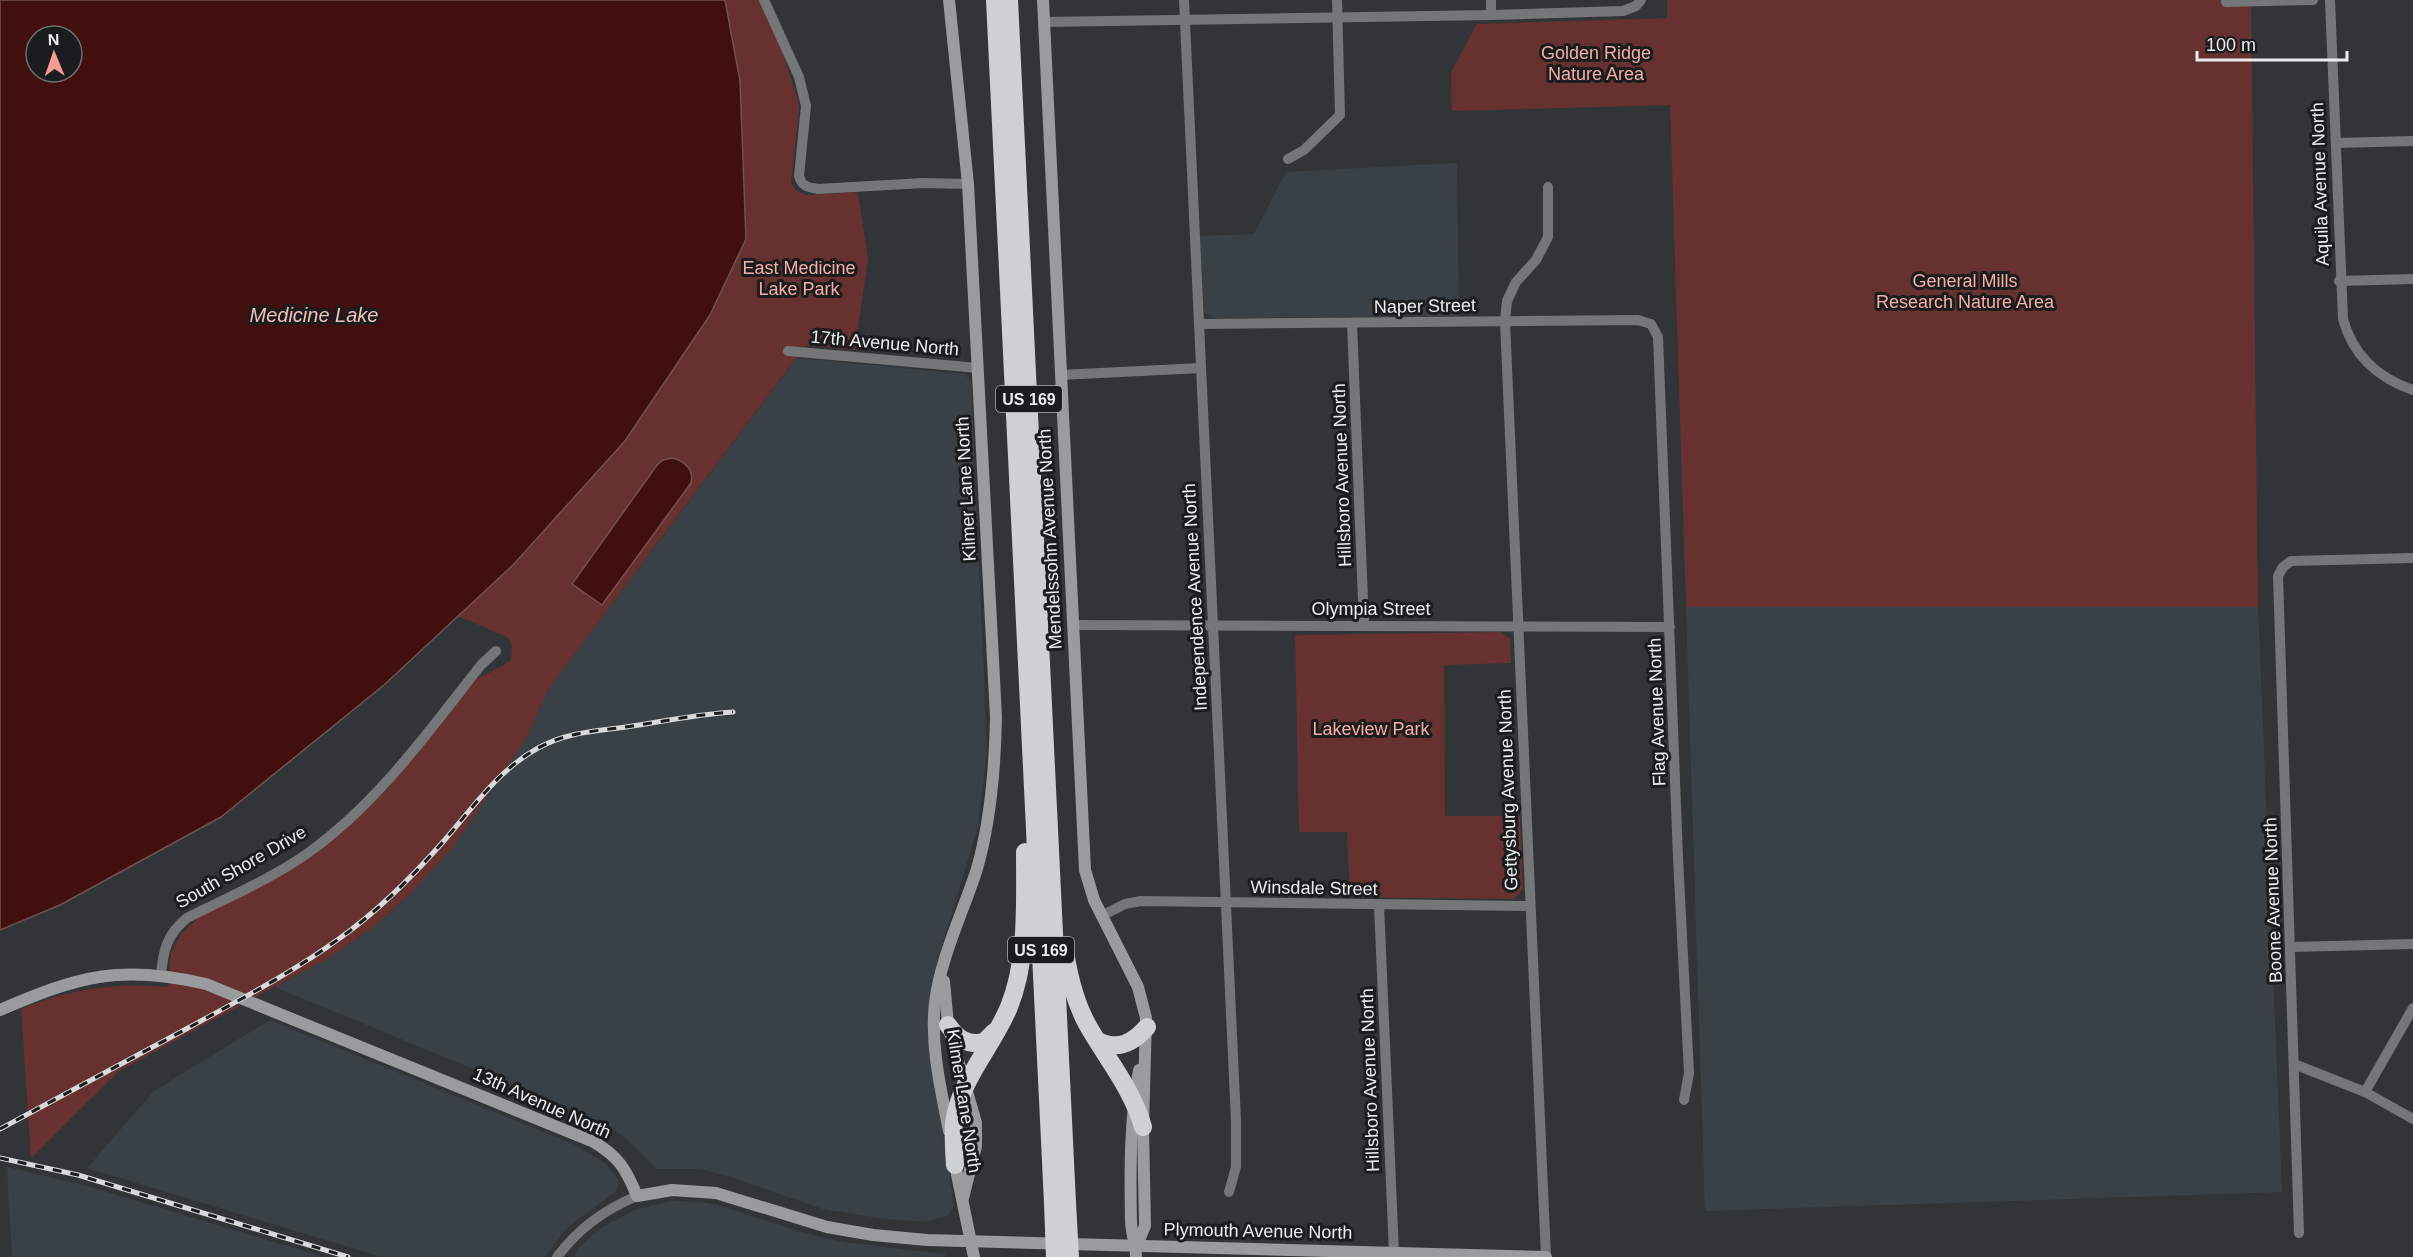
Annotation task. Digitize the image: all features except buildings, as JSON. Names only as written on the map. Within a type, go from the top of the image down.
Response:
[{"type":"highway","name":"US 169","points":[[995,0],[1028,698],[1060,1203],[1070,1257]]},
{"type":"highway","name":"US 169","points":[[1009,0],[1048,798],[1060,1203],[1055,1257]]},
{"type":"highway","points":[[955,1165],[954,1122],[966,1088],[999,1026],[1014,990],[1021,957],[1028,698]]},
{"type":"highway","points":[[1048,798],[1064,950],[1069,975],[1082,1013],[1134,1101],[1143,1127]]},
{"type":"highway","points":[[948,1025],[961,1040],[977,1043],[990,1038],[999,1026]]},
{"type":"highway","points":[[1098,1041],[1115,1046],[1130,1043],[1147,1027]]},
{"type":"street","points":[[764,0],[799,77],[806,106],[799,176],[801,183],[806,187],[819,189],[923,183],[968,184]]},
{"type":"street","name":"Kilmer Lane North","points":[[949,0],[968,184],[996,717],[995,762],[990,802],[977,869],[943,971],[935,1003],[935,1042],[955,1165],[974,1257]]},
{"type":"street","name":"Mendelssohn Avenue North","points":[[1043,0],[1085,870],[1101,916],[1138,987],[1147,1027],[1143,1127],[1144,1226],[1136,1252]]},
{"type":"street","name":"Independence Avenue North","points":[[1184,0],[1236,1132],[1236,1167],[1229,1192]]},
{"type":"street","points":[[1288,159],[1304,150],[1340,115],[1337,0]]},
{"type":"street","points":[[1491,0],[1491,15]]},
{"type":"street","points":[[2226,2],[2313,0]]},
{"type":"street","name":"Aquila Avenue North","points":[[2330,0],[2339,281],[2343,319],[2347,334],[2365,361],[2395,384],[2413,390]]},
{"type":"street","points":[[1044,22],[1623,11],[1638,3]]},
{"type":"street","points":[[2336,143],[2413,141]]},
{"type":"street","name":"Gettysburg Avenue North","points":[[1546,1257],[1504,321],[1507,302],[1516,282],[1536,260],[1548,237],[1548,187]]},
{"type":"street","points":[[2339,281],[2413,279]]},
{"type":"street","name":"Naper Street","points":[[1199,324],[1638,320],[1651,324]]},
{"type":"street","name":"Hillsboro Avenue North","points":[[1352,323],[1364,625]]},
{"type":"street","name":"Flag Avenue North","points":[[1651,324],[1658,337],[1689,1073],[1684,1100]]},
{"type":"street","name":"17th Avenue North","points":[[788,351],[978,368]]},
{"type":"street","points":[[1060,375],[1201,368]]},
{"type":"street","name":"Boone Avenue North","points":[[2299,1233],[2278,576],[2283,567],[2291,561],[2413,558]]},
{"type":"street","name":"Olympia Street","points":[[1073,625],[1670,627]]},
{"type":"street","name":"South Shore Drive","points":[[161,975],[166,945],[178,926],[187,918],[307,853],[343,824],[386,782],[481,665],[496,651]]},
{"type":"street","name":"Winsdale Street","points":[[1101,916],[1125,904],[1141,902],[1529,906]]},
{"type":"street","name":"Hillsboro Avenue North","points":[[1379,905],[1394,1252]]},
{"type":"street","points":[[2291,948],[2413,944]]},
{"type":"street","name":"Kilmer Lane North","points":[[943,971],[948,1025],[976,1123],[976,1146],[962,1202]]},
{"type":"street","points":[[0,1010],[57,986],[86,978],[116,974],[161,975]]},
{"type":"street","name":"13th Avenue North","points":[[161,975],[206,984],[244,998],[594,1142],[616,1156],[637,1196]]},
{"type":"street","points":[[2365,1092],[2413,1008]]},
{"type":"street","name":"Mendelssohn Avenue North","points":[[1136,1252],[1131,1223],[1132,1124],[1147,1027]]},
{"type":"street","points":[[2294,1064],[2365,1092],[2413,1119]]},
{"type":"street","points":[[557,1257],[570,1240],[607,1210],[637,1196],[672,1190],[705,1191],[737,1198],[786,1216],[827,1227],[904,1238],[969,1240]]},
{"type":"street","name":"Plymouth Avenue North","points":[[969,1240],[1136,1252],[1394,1252],[1546,1257]]},
{"type":"shaded area","points":[[1457,163],[1459,316],[1215,318],[1204,312],[1200,236],[1254,234],[1286,172]]},
{"type":"shaded area","points":[[797,358],[965,374],[971,382],[987,751],[978,826],[939,956],[928,1011],[930,1049],[954,1206],[949,1215],[925,1222],[879,1218],[823,1209],[731,1177],[700,1169],[657,1169],[630,1142],[606,1124],[275,987],[332,956],[375,926],[410,894],[528,735],[549,688]]},
{"type":"shaded area","points":[[1686,607],[2258,607],[2282,1192],[1705,1211]]},
{"type":"shaded area","points":[[270,1020],[575,1145],[605,1163],[619,1180],[617,1190],[565,1230],[545,1257],[382,1257],[87,1168],[154,1091]]},
{"type":"shaded area","points":[[7,1167],[87,1186],[324,1257],[12,1257]]},
{"type":"shaded area","points":[[672,1201],[703,1202],[721,1206],[801,1232],[843,1242],[945,1254],[945,1257],[573,1257],[581,1245],[604,1226],[637,1209]]},
{"type":"green space","name":"East Medicine Lake Park","points":[[725,0],[759,0],[781,48],[798,100],[799,111],[791,183],[797,191],[806,195],[858,192],[868,259],[855,350],[806,345],[549,688],[528,735],[453,847],[410,894],[375,926],[332,956],[119,1071],[31,1158],[21,1009],[57,996],[111,986],[168,987],[171,953],[181,934],[198,918],[312,857],[385,792],[476,680],[511,660],[512,646],[507,637],[458,616],[513,565],[625,441],[710,315],[746,239],[740,81]]},
{"type":"green space","name":"General Mills Research Nature Area","points":[[1667,0],[2251,0],[2258,607],[1686,607],[1670,105],[1452,111],[1451,72],[1477,24],[1667,18]]},
{"type":"green space","name":"Lakeview Park","points":[[1501,632],[1510,639],[1511,663],[1444,665],[1445,816],[1520,816],[1523,889],[1514,899],[1350,897],[1347,832],[1299,832],[1295,635]]},
{"type":"water","name":"Medicine Lake","points":[[0,0],[725,0],[740,81],[746,239],[710,315],[625,441],[513,565],[384,685],[221,817],[60,905],[0,930]]},
{"type":"water","points":[[673,458],[688,467],[692,478],[691,483],[602,605],[572,584],[657,465],[663,460]]},
{"type":"railway","points":[[0,1129],[265,986],[340,938],[368,917],[406,881],[510,767],[538,748],[550,742],[587,732],[733,712]]},
{"type":"railway","points":[[0,1158],[78,1175],[348,1257]]},
{"type":"park label","name":"Golden Ridge Nature Area","points":[[1596,63]]}]
